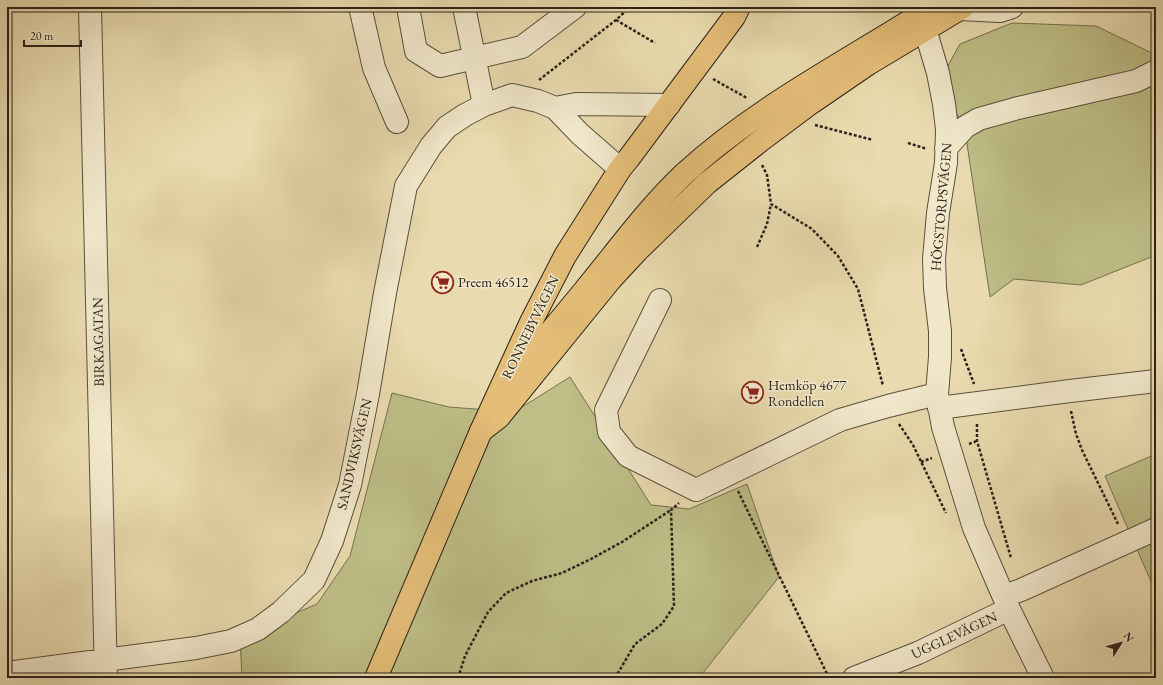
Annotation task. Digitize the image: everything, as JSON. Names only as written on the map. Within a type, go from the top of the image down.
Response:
[{"type":"main road","name":"RONNEBYVÄGEN","points":[[376,678],[481,431],[531,322],[565,256],[620,169],[734,17],[739,7]]},
{"type":"main road","points":[[498,394],[658,201],[684,174],[725,139],[770,107],[814,78],[891,33],[921,8]]},
{"type":"main road","points":[[481,431],[499,417],[611,279],[637,251],[707,183],[811,103],[868,64],[962,8]]},
{"type":"street","name":"BIRKAGATAN","points":[[90,7],[106,669]]},
{"type":"street","points":[[361,7],[374,68],[397,122]]},
{"type":"street","points":[[408,7],[416,51],[440,66],[522,47],[575,7]]},
{"type":"street","points":[[464,7],[484,105]]},
{"type":"street","points":[[962,8],[1000,11],[1012,7]]},
{"type":"street","name":"HÖGSTORPSVÄGEN","points":[[921,8],[938,74],[947,129],[946,163],[938,213],[934,259],[935,288],[940,331],[938,401],[943,427],[974,528],[1006,602],[1044,678]]},
{"type":"street","points":[[946,148],[965,127],[979,119],[1018,108],[1136,81],[1156,71]]},
{"type":"street","name":"SANDVIKSVÄGEN","points":[[7,673],[106,669],[231,641],[258,629],[281,612],[314,580],[332,541],[350,485],[406,186],[431,146],[447,127],[484,105],[512,95]]},
{"type":"street","points":[[512,95],[538,100],[555,108],[580,134],[620,169]]},
{"type":"street","points":[[555,108],[576,104],[669,105]]},
{"type":"street","points":[[660,300],[606,410],[609,432],[628,456],[696,490],[840,420],[888,406],[1070,391],[1146,383],[1156,369]]},
{"type":"street","points":[[1006,602],[1021,590],[1156,529]]},
{"type":"street","name":"UGGLEVÄGEN","points":[[854,678],[918,653],[1006,602]]},
{"type":"path","points":[[512,95],[542,78],[616,20],[630,7]]},
{"type":"path","points":[[616,20],[655,43]]},
{"type":"path","points":[[711,78],[742,96],[770,107]]},
{"type":"path","points":[[815,125],[873,140]]},
{"type":"path","points":[[757,246],[767,224],[771,204]]},
{"type":"path","points":[[1070,391],[1071,414],[1076,434],[1082,450],[1122,532],[1122,544]]},
{"type":"path","points":[[729,473],[829,678]]},
{"type":"path","points":[[458,678],[465,656],[488,612],[506,593],[532,581],[562,573],[591,559],[622,542],[671,510],[696,490]]},
{"type":"path","points":[[615,678],[635,644],[662,624],[674,606],[671,510]]},
{"type":"green space","points":[[1012,23],[1096,26],[1156,55],[1156,255],[1081,285],[1014,279],[990,297],[964,124],[936,87],[960,44]]},
{"type":"green space","points":[[570,377],[651,505],[689,509],[747,484],[779,577],[699,678],[242,678],[240,637],[317,604],[350,556],[392,393],[449,407],[514,412]]},
{"type":"green space","points":[[1156,454],[1156,593],[1105,476]]},
{"type":"place","name":"Preem 46512","points":[[443,282]]},
{"type":"place","name":"Hemköp 4677 Rondellen","points":[[752,393]]}]
